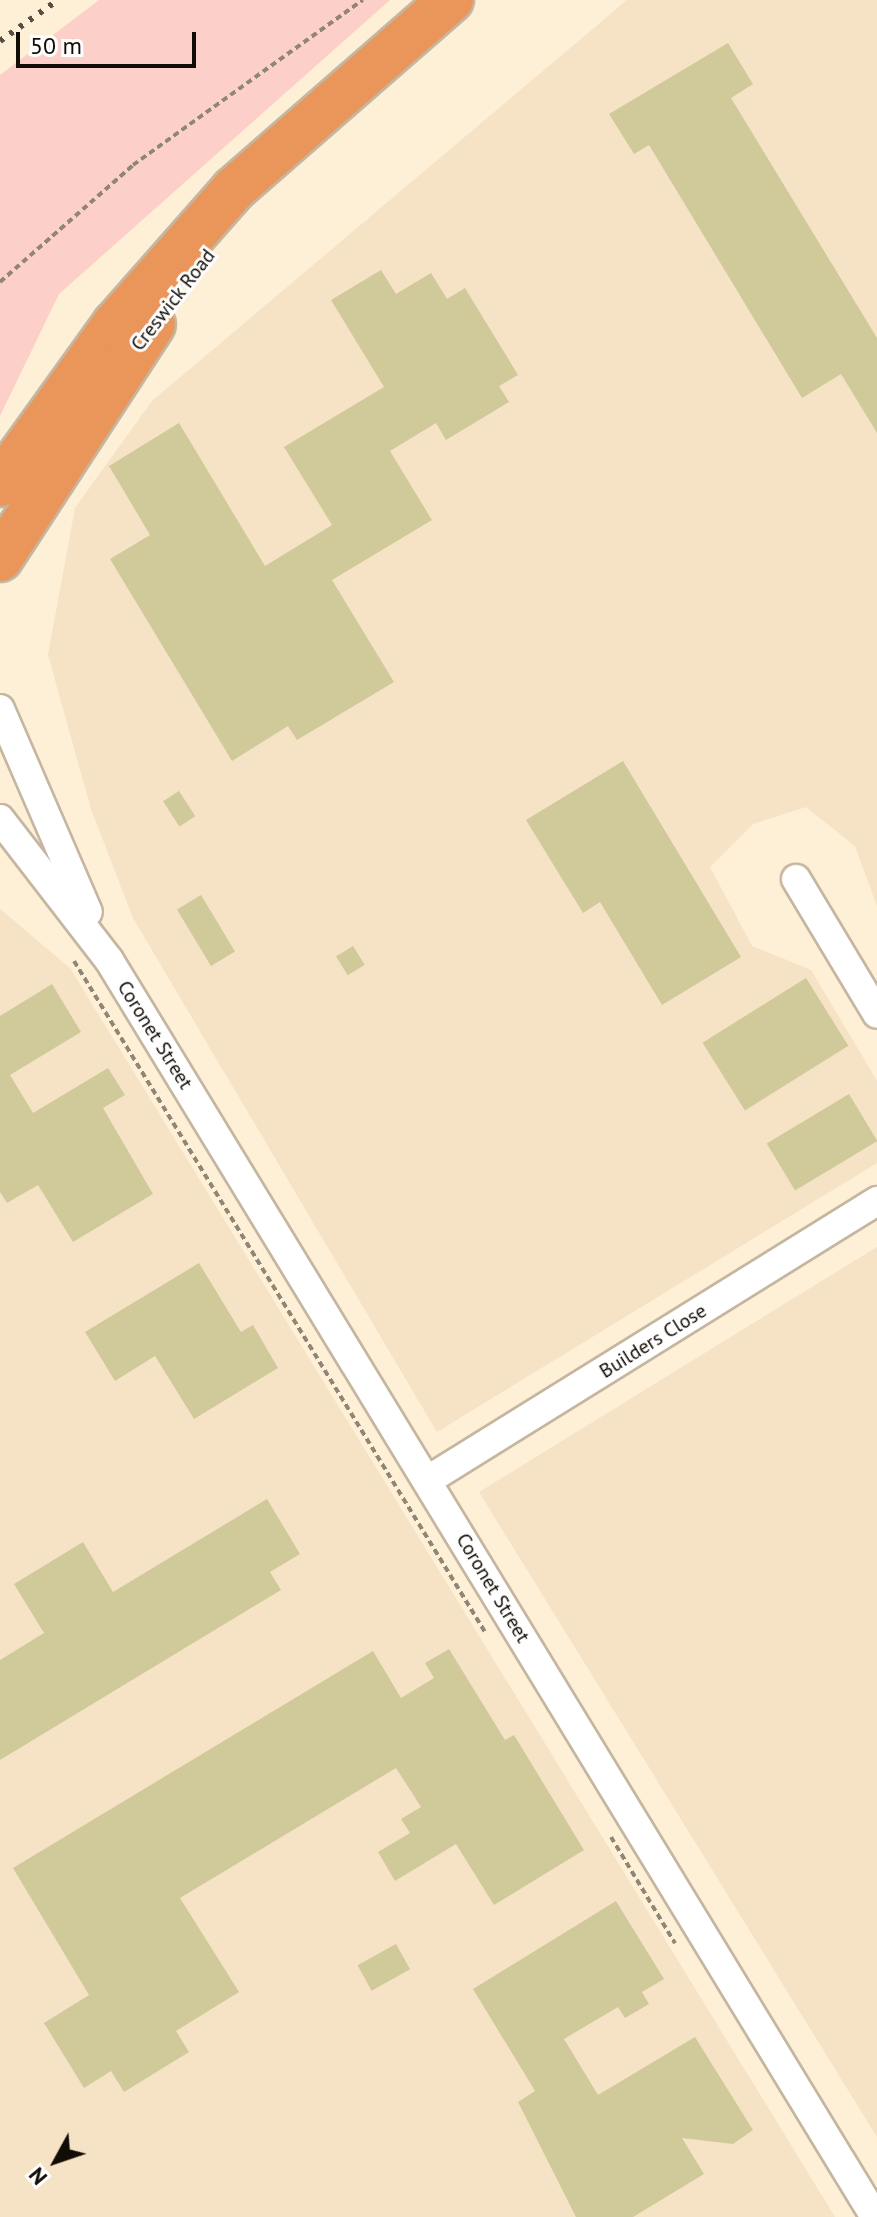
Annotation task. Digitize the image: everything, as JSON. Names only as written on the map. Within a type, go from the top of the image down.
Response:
[{"type":"highway","name":"Creswick Road","points":[[0,484],[115,324],[215,211],[451,0]]},
{"type":"highway","name":"Creswick Road","points":[[0,559],[159,316],[377,64]]},
{"type":"street","name":"Coronet Street","points":[[0,709],[109,960]]},
{"type":"street","name":"Coronet Street","points":[[0,819],[109,960],[875,2217]]},
{"type":"street","points":[[796,879],[877,1014]]},
{"type":"street","name":"Builders Close","points":[[428,1480],[877,1201]]},
{"type":"path","points":[[0,282],[133,165],[363,0]]},
{"type":"path","points":[[74,961],[490,1640]]},
{"type":"path","points":[[604,1826],[678,1948]]},
{"type":"shaded area","points":[[99,0],[390,0],[59,294],[0,416],[0,75]]},
{"type":"shaded area","points":[[627,0],[877,0],[877,906],[855,846],[806,807],[753,824],[710,867],[752,946],[811,970],[877,1081],[877,1163],[437,1432],[133,918],[91,809],[48,655],[75,508],[152,401]]},
{"type":"shaded area","points":[[0,909],[70,968],[835,2217],[0,2217]]},
{"type":"shaded area","points":[[877,1247],[877,2137],[479,1492]]},
{"type":"building","points":[[728,43],[753,84],[731,98],[877,338],[877,433],[841,374],[802,398],[649,145],[634,154],[609,114]]},
{"type":"building","points":[[381,270],[396,294],[431,273],[447,299],[465,288],[518,375],[499,386],[509,402],[446,440],[436,423],[390,451],[432,520],[332,580],[394,682],[297,740],[288,726],[232,761],[110,559],[150,535],[109,466],[179,423],[265,566],[332,525],[284,447],[384,387],[331,300]]},
{"type":"building","points":[[623,761],[741,957],[662,1005],[600,902],[583,913],[526,820]]},
{"type":"building","points":[[179,791],[195,816],[179,827],[163,801]]},
{"type":"building","points":[[201,895],[235,952],[211,966],[177,909]]},
{"type":"building","points":[[353,946],[365,965],[348,975],[336,957]]},
{"type":"building","points":[[806,978],[848,1046],[745,1110],[703,1043]]},
{"type":"building","points":[[52,984],[81,1032],[10,1075],[33,1113],[108,1068],[125,1095],[103,1108],[153,1194],[73,1242],[38,1185],[7,1203],[0,1192],[0,1016]]},
{"type":"building","points":[[849,1094],[877,1141],[795,1191],[767,1143]]},
{"type":"building","points":[[199,1263],[241,1332],[253,1325],[278,1368],[194,1419],[155,1356],[115,1381],[85,1332]]},
{"type":"building","points":[[267,1499],[300,1554],[270,1572],[281,1590],[0,1760],[0,1660],[44,1633],[14,1584],[83,1542],[113,1592]]},
{"type":"building","points":[[449,1649],[505,1740],[514,1735],[584,1850],[494,1905],[456,1844],[395,1881],[378,1852],[410,1833],[401,1819],[421,1807],[396,1768],[180,1898],[239,1992],[176,2031],[189,2052],[124,2092],[111,2071],[84,2088],[44,2023],[89,1995],[13,1868],[373,1651],[401,1698],[434,1678],[425,1663]]},
{"type":"building","points":[[616,1901],[664,1979],[642,1992],[649,2004],[625,2018],[618,2007],[564,2039],[598,2095],[695,2037],[753,2130],[733,2144],[682,2138],[704,2174],[633,2217],[576,2217],[518,2102],[535,2091],[473,1989]]},
{"type":"building","points":[[396,1944],[410,1969],[372,1991],[358,1965]]},
{"type":"railway","points":[[0,41],[58,0]]}]
